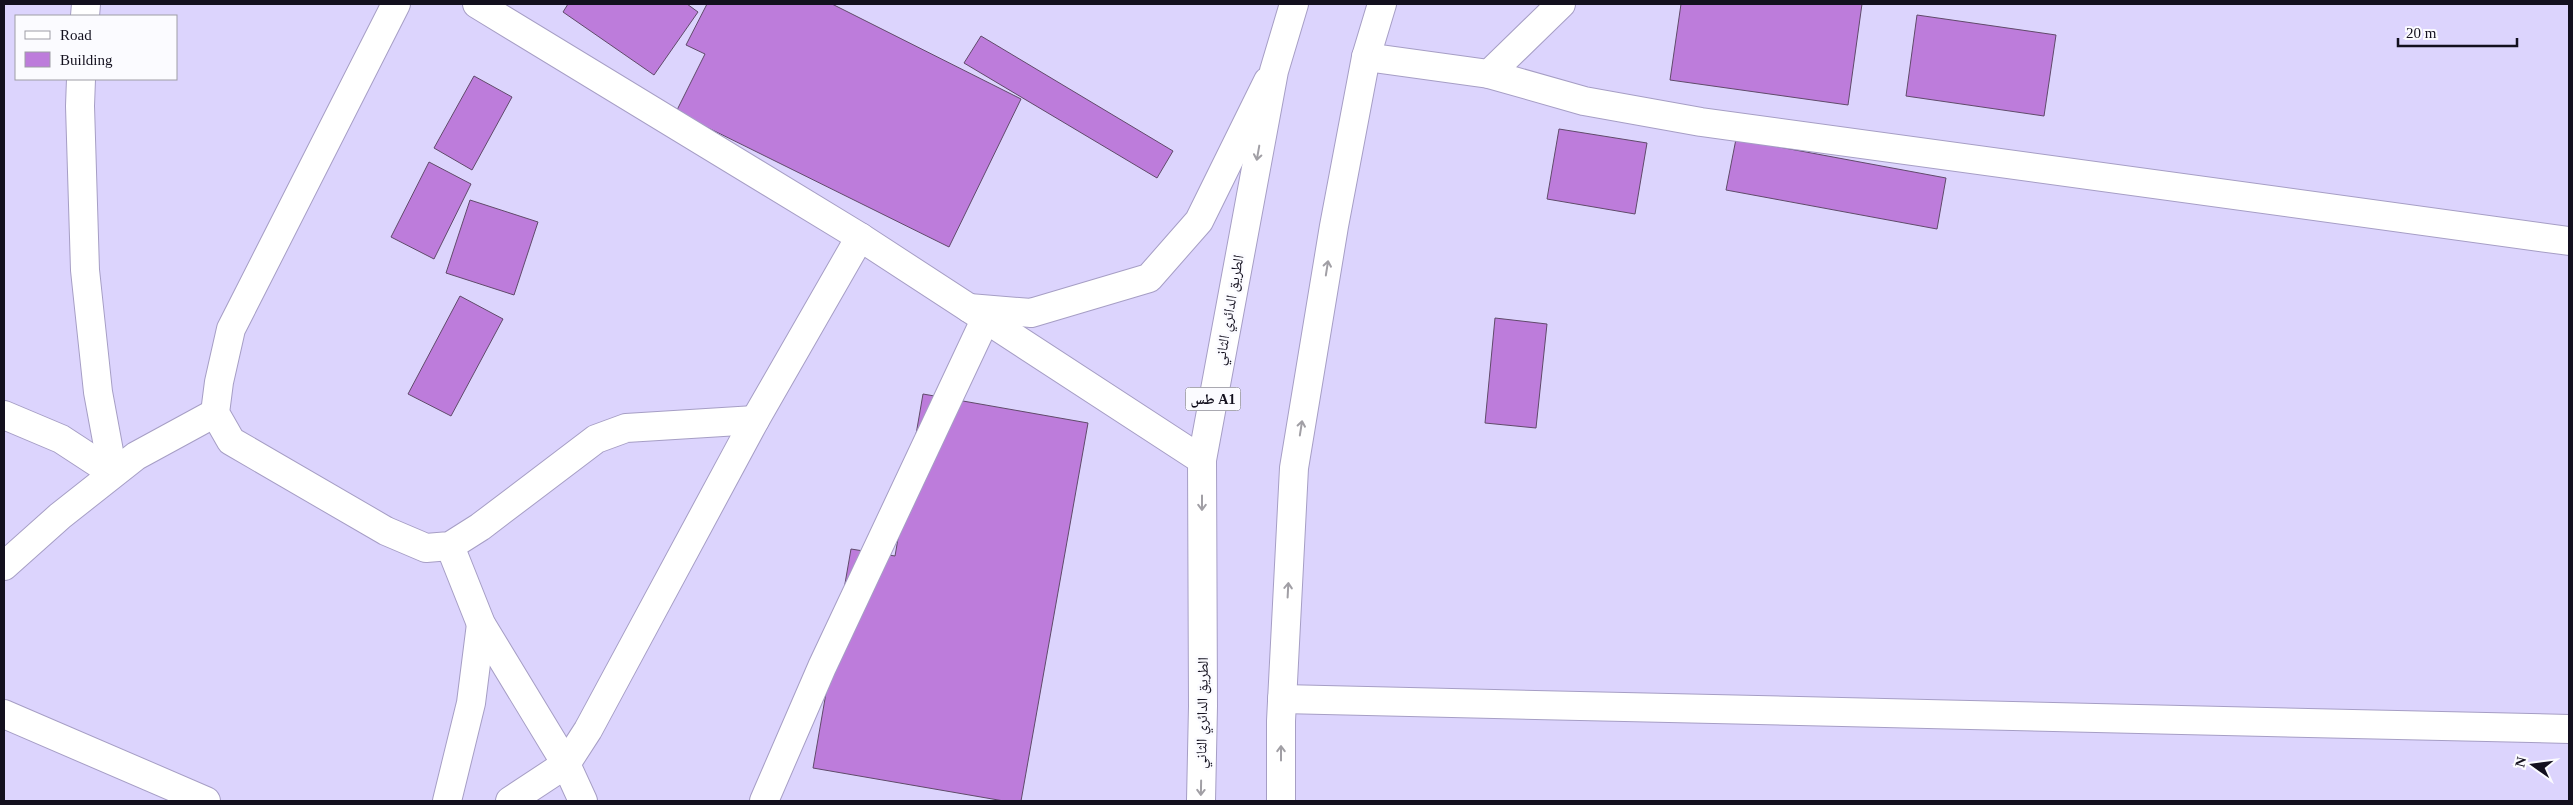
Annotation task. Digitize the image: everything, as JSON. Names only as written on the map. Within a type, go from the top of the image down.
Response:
[{"type":"main road","points":[[396,4],[231,329],[219,382],[216,413],[231,441],[386,531],[426,548],[450,546],[480,528],[596,439],[626,428],[755,420]]},
{"type":"main road","points":[[476,4],[860,237],[975,314],[1202,460]]},
{"type":"main road","name":"الطريق الدائري الثاني","points":[[1201,801],[1203,706],[1202,460],[1274,71],[1294,4]]},
{"type":"main road","points":[[1281,801],[1282,699],[1294,468],[1334,226],[1366,57],[1382,4]]},
{"type":"main road","points":[[1489,74],[1561,4]]},
{"type":"main road","points":[[1366,57],[1489,74],[1584,101],[1701,122],[2569,241]]},
{"type":"main road","points":[[975,314],[1031,313],[1149,278],[1199,221],[1274,71]]},
{"type":"main road","points":[[81,80],[80,106],[85,270],[98,392],[113,474]]},
{"type":"main road","points":[[510,801],[566,764],[588,730],[755,420],[860,237]]},
{"type":"main road","points":[[764,801],[975,314]]},
{"type":"main road","points":[[4,566],[60,516],[136,456],[216,413]]},
{"type":"main road","points":[[4,415],[61,439],[113,474]]},
{"type":"main road","points":[[450,546],[481,624],[566,764],[583,801]]},
{"type":"main road","points":[[446,801],[471,703],[481,624]]},
{"type":"main road","points":[[1282,699],[2569,729]]},
{"type":"main road","points":[[4,714],[206,801]]},
{"type":"building","points":[[568,4],[687,4],[698,12],[654,75],[563,12]]},
{"type":"building","points":[[707,4],[832,4],[1021,99],[949,247],[676,112],[705,54],[686,45]]},
{"type":"building","points":[[1681,4],[1862,4],[1848,105],[1670,80]]},
{"type":"building","points":[[1917,15],[2056,35],[2044,116],[1906,96]]},
{"type":"building","points":[[981,36],[1173,151],[1157,178],[964,63]]},
{"type":"building","points":[[474,76],[512,97],[472,170],[434,148]]},
{"type":"building","points":[[1559,129],[1647,143],[1635,214],[1547,199]]},
{"type":"building","points":[[1736,139],[1946,178],[1937,229],[1726,190]]},
{"type":"building","points":[[429,162],[471,184],[434,259],[391,237]]},
{"type":"building","points":[[470,200],[538,222],[514,295],[446,273]]},
{"type":"building","points":[[460,296],[503,319],[451,416],[408,394]]},
{"type":"building","points":[[1495,318],[1547,324],[1536,428],[1485,423]]},
{"type":"building","points":[[923,394],[1088,423],[1021,801],[1004,801],[813,768],[851,549],[895,556]]}]
